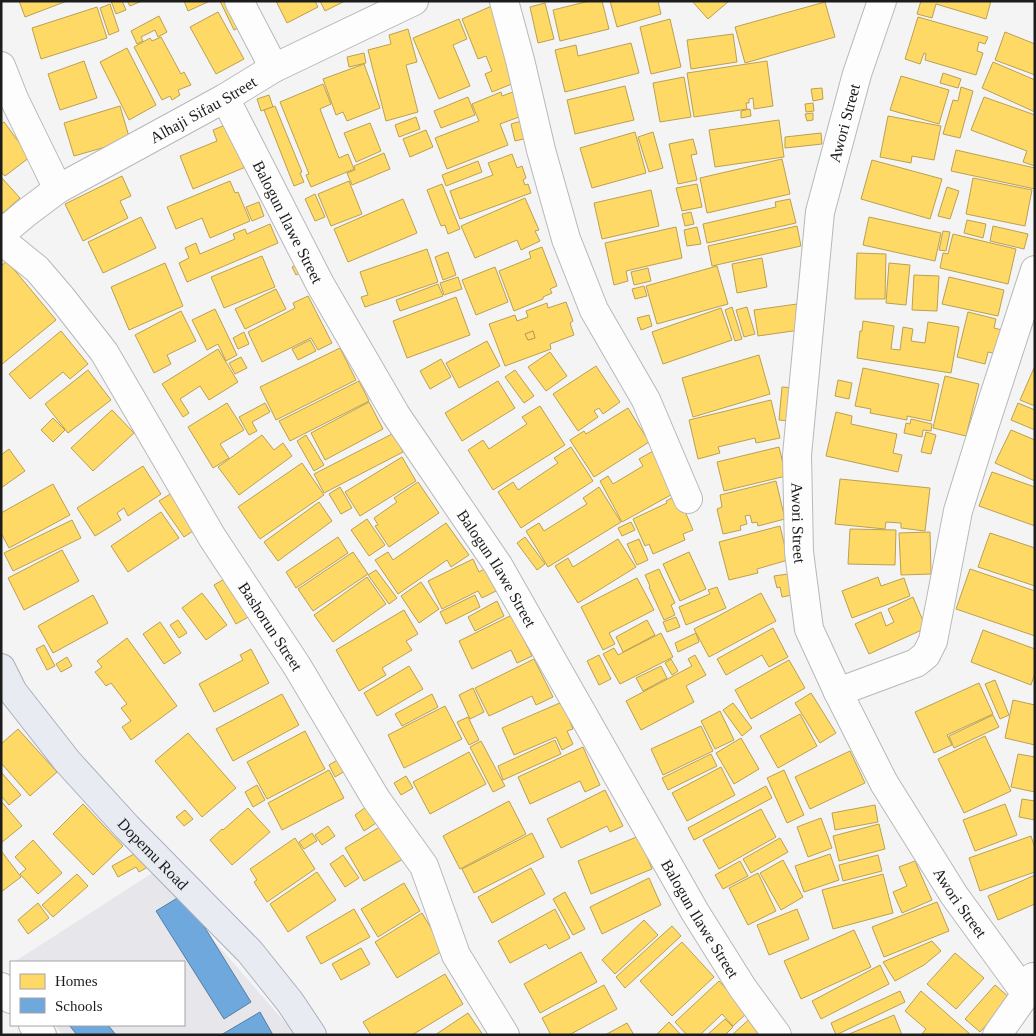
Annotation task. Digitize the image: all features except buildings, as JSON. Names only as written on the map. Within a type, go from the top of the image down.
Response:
[{"type":"main road","name":"Dopemu Road","points":[[1,668],[7,697],[127,827],[250,952],[290,1002],[312,1035]]},
{"type":"street","points":[[239,1],[274,68]]},
{"type":"street","name":"Alhaji Sifau Street","points":[[1,234],[58,189],[225,98],[274,68],[414,1]]},
{"type":"street","points":[[504,1],[541,150],[566,239],[594,310],[646,400],[688,499]]},
{"type":"street","name":"Awori Street","points":[[882,1],[856,74],[820,212],[797,456],[799,552],[809,629],[838,692],[884,783],[954,895],[1031,984]]},
{"type":"street","points":[[1,66],[14,99],[58,189]]},
{"type":"street","name":"Balogun Ilawe Street","points":[[225,98],[320,284],[396,415],[498,565],[695,912],[742,987],[777,1035]]},
{"type":"street","name":"Bashorun Street","points":[[1,240],[36,269],[61,297],[104,352],[212,537],[297,666],[376,799],[424,866],[456,955],[505,1035]]},
{"type":"street","points":[[838,692],[916,663],[926,655],[933,641],[958,511],[1035,270]]},
{"type":"street","points":[[997,1035],[1031,984]]},
{"type":"street","points":[[1,987],[10,998]]},
{"type":"shaded area","points":[[154,872],[296,1035],[63,1035],[56,1026],[185,1026],[185,961],[16,961]]}]
